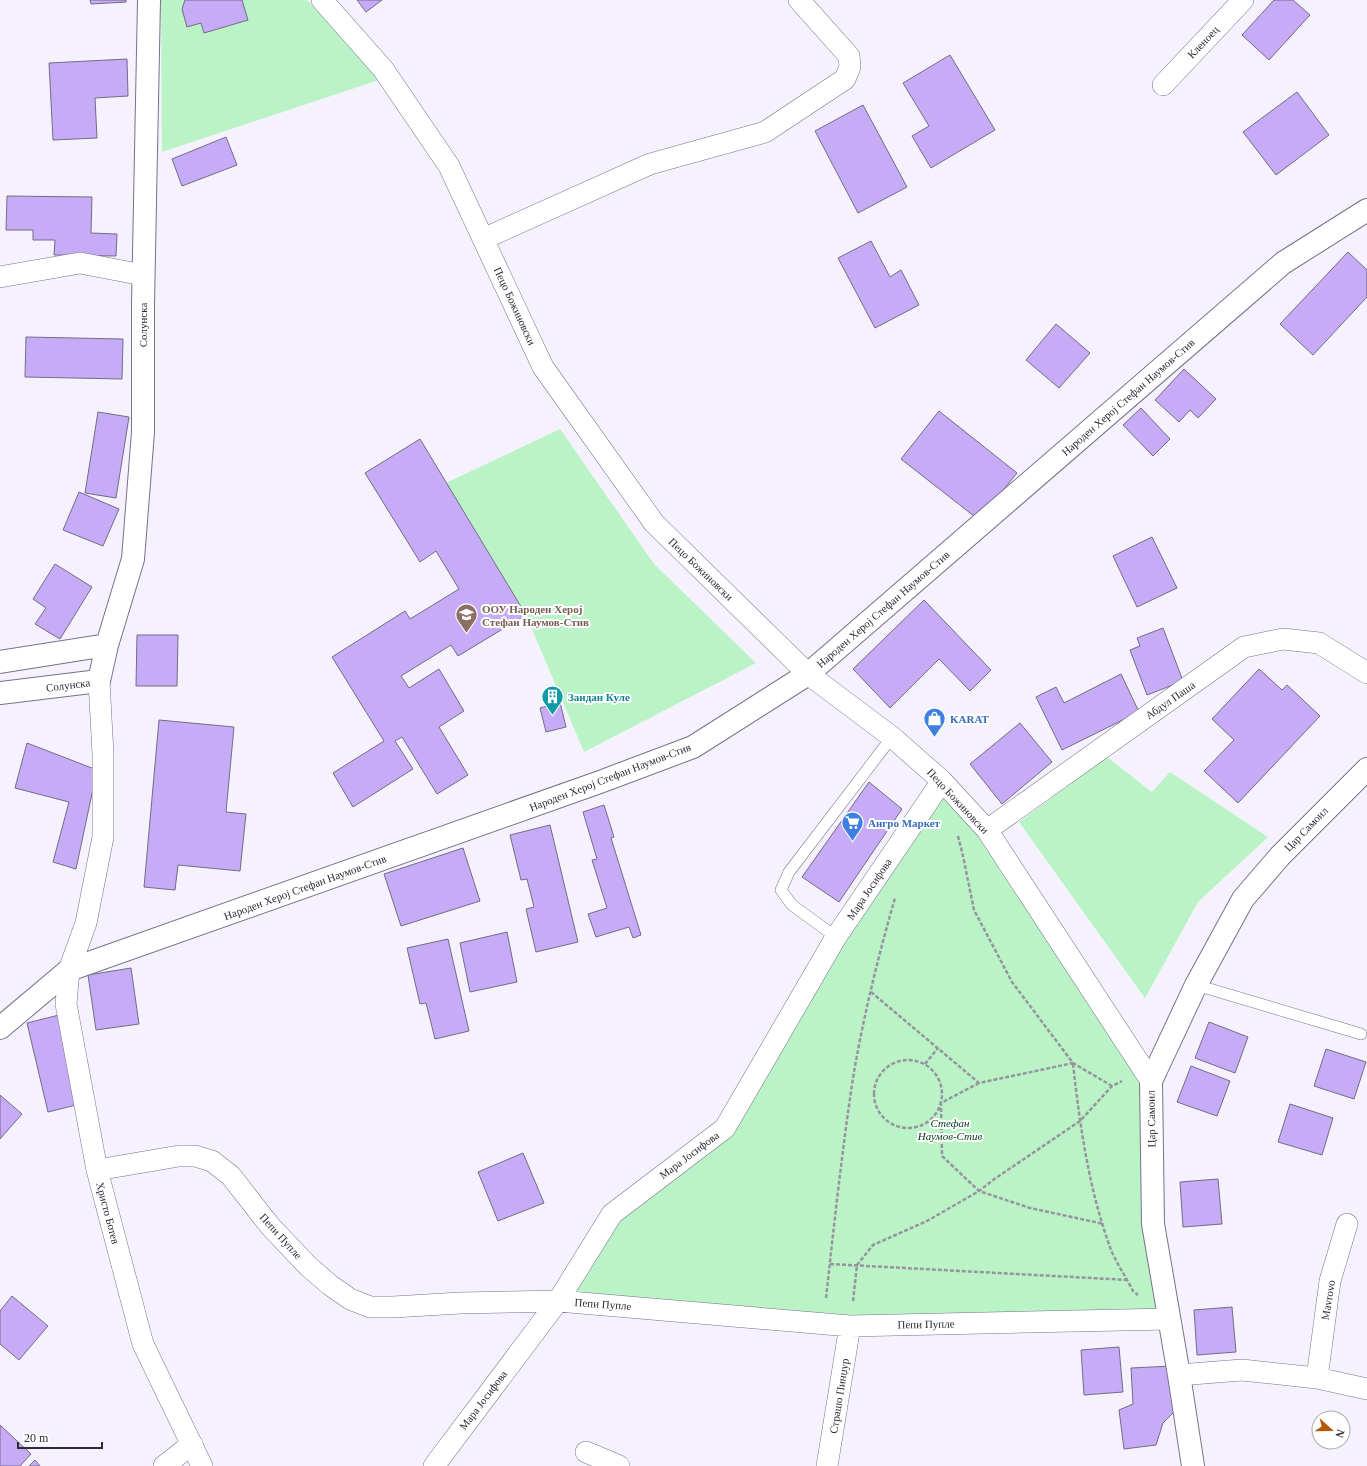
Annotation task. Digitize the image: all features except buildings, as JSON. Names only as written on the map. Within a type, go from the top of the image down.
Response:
[{"type":"street","name":"Солунска","points":[[0,693],[99,680],[107,645],[133,559],[143,432],[143,275],[149,0]]},
{"type":"street","name":"Пецо Божиновски","points":[[322,0],[383,69],[449,166],[543,367],[654,523],[808,674],[892,738],[942,781],[987,830],[1151,1081]]},
{"type":"street","points":[[483,239],[650,164],[765,132],[845,80],[850,68],[849,56],[799,0]]},
{"type":"street","name":"Кленоец","points":[[1163,84],[1243,0]]},
{"type":"street","name":"Народен Херој Стефан Наумов-Стив","points":[[0,1028],[69,970],[600,782],[693,747],[808,674],[1283,263],[1367,210]]},
{"type":"street","points":[[0,277],[80,264],[143,275]]},
{"type":"street","name":"Абдул Паша","points":[[987,830],[1244,647],[1283,638],[1319,644],[1367,673]]},
{"type":"street","points":[[0,662],[107,645]]},
{"type":"street","name":"Христо Ботев","points":[[99,680],[103,754],[103,837],[86,924],[69,970],[66,1004],[97,1170],[143,1344],[202,1466]]},
{"type":"street","name":"Цар Самоил","points":[[1193,1466],[1153,1224],[1151,1081],[1196,985],[1243,899],[1280,856],[1367,769]]},
{"type":"street","name":"Мара Јосифова","points":[[434,1466],[558,1301],[612,1214],[725,1128],[836,937],[942,781]]},
{"type":"street","name":"Пепи Пупле","points":[[97,1170],[179,1156],[195,1156],[212,1161],[231,1176],[270,1226],[308,1266],[330,1285],[350,1299],[370,1306],[393,1307],[460,1303],[558,1301],[850,1326],[1169,1319]]},
{"type":"street","name":"Mavrovo","points":[[1317,1378],[1330,1281],[1347,1224]]},
{"type":"street","name":"Страшо Пинџур","points":[[827,1466],[850,1326]]},
{"type":"street","points":[[1179,1375],[1242,1370],[1317,1378],[1367,1389]]},
{"type":"street","points":[[164,1466],[192,1444]]},
{"type":"street","points":[[586,1452],[619,1466]]},
{"type":"lane","points":[[836,937],[792,905],[781,890],[789,872],[892,738]]},
{"type":"lane","points":[[1196,985],[1361,1034]]},
{"type":"path","points":[[850,1326],[857,1265],[873,1245],[927,1221],[979,1191],[1080,1121],[1112,1086],[1073,1063],[1012,982],[974,910],[957,834]]},
{"type":"path","points":[[823,1323],[853,1077],[871,992],[896,893]]},
{"type":"path","points":[[871,992],[980,1083]]},
{"type":"path","points":[[925,1064],[938,1048]]},
{"type":"path","points":[[1073,1063],[980,1083],[941,1103],[936,1113],[928,1121],[918,1126],[907,1128],[896,1126],[886,1120],[879,1112],[874,1101],[874,1090],[877,1079],[884,1070],[893,1063],[903,1060],[915,1060],[925,1064],[934,1071],[940,1081],[942,1092],[941,1103],[942,1156],[979,1191],[1030,1208],[1104,1224]]},
{"type":"path","points":[[1073,1063],[1080,1121],[1092,1186],[1112,1251],[1133,1291],[1139,1296]]},
{"type":"path","points":[[830,1264],[1128,1280]]},
{"type":"green space","points":[[161,0],[307,0],[382,79],[162,152]]},
{"type":"green space","points":[[560,429],[654,564],[756,663],[584,752],[526,615],[446,483]]},
{"type":"green space","points":[[1107,757],[1152,792],[1170,772],[1268,837],[1198,902],[1145,998],[1019,822]]},
{"type":"green space","name":"Стефан Наумов-Стив","points":[[942,781],[1151,1081],[1169,1319],[850,1326],[558,1301],[612,1214],[725,1128]]},
{"type":"place","name":"ООУ Народен Херој Стефан Наумов-Стив","points":[[466,634]]},
{"type":"place","name":"Зандан Куле","points":[[553,716]]},
{"type":"place","name":"KARAT","points":[[935,738]]},
{"type":"place","name":"Ангро Маркет","points":[[853,842]]}]
